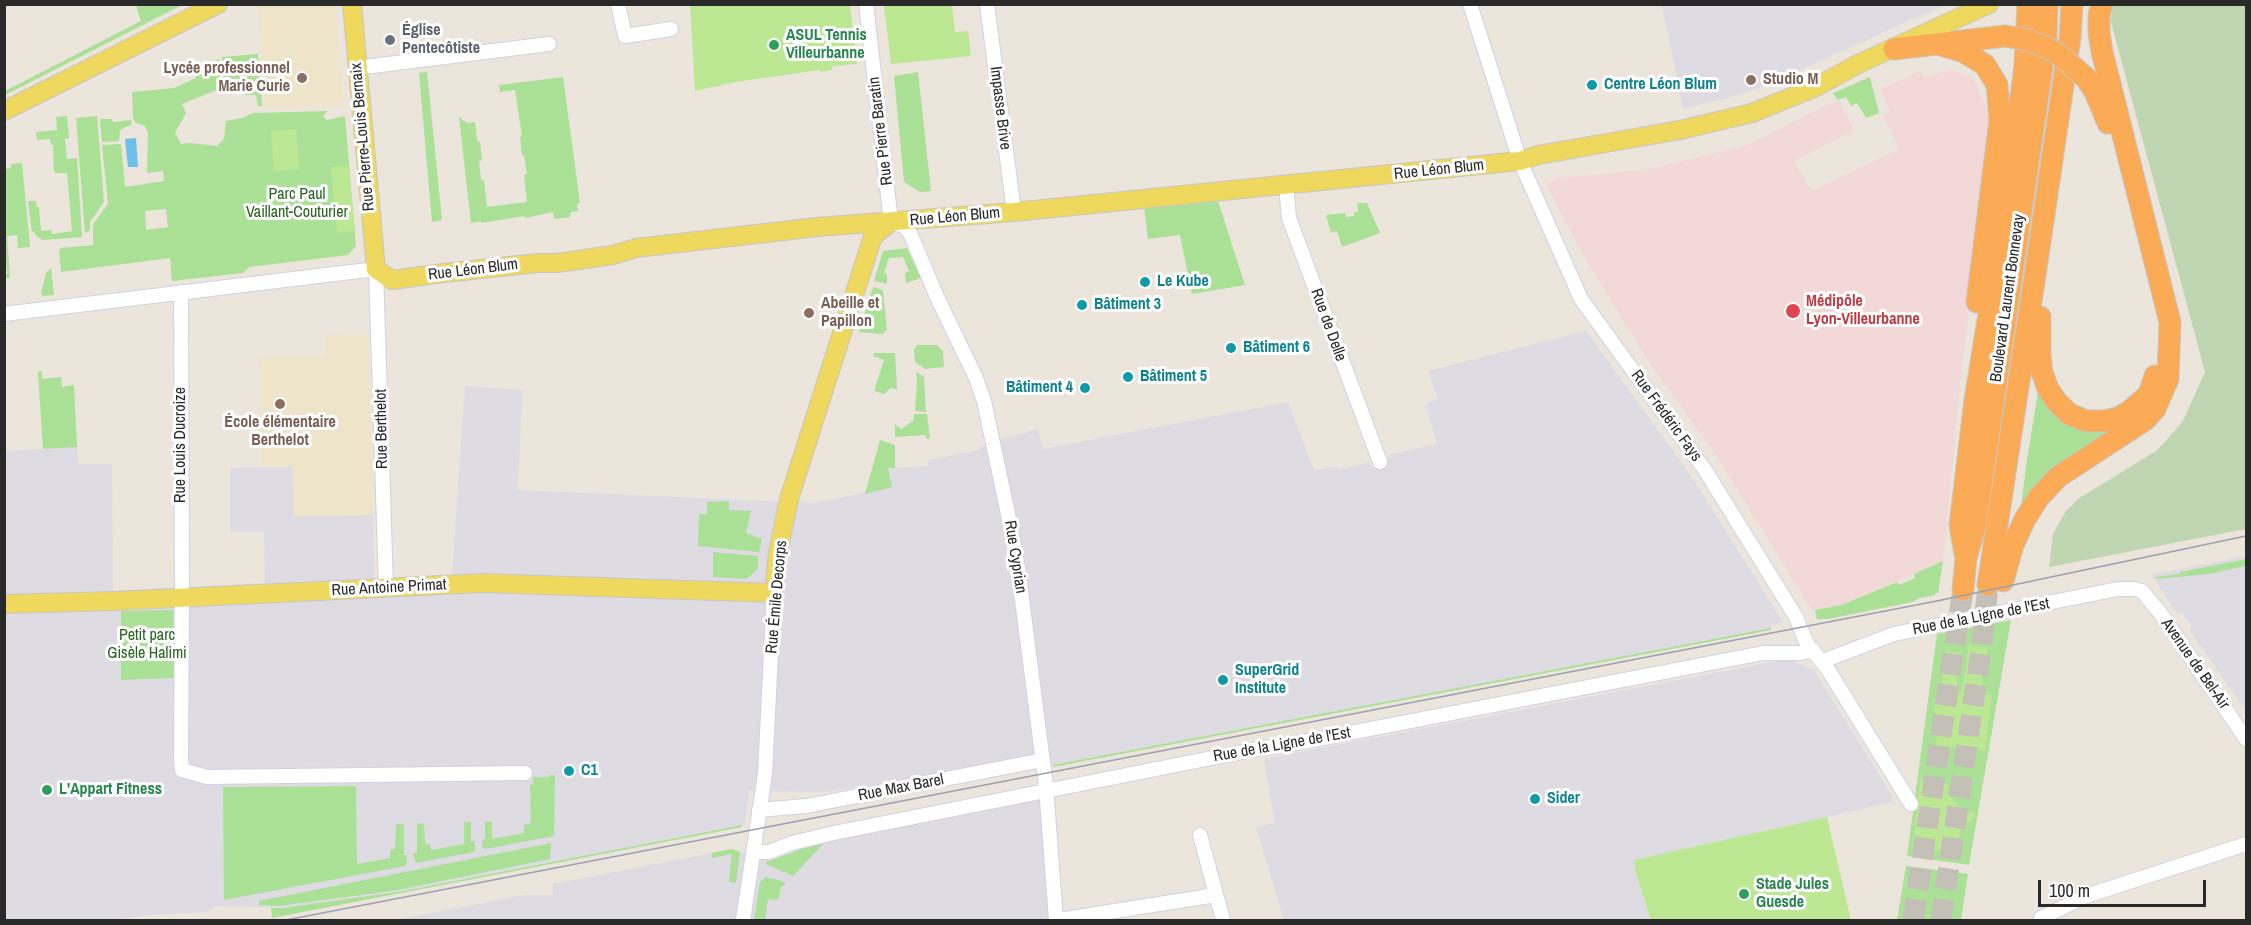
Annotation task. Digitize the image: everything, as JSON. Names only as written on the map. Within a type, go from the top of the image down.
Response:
[{"type":"highway","points":[[2016,4],[2025,66]]},
{"type":"highway","points":[[1966,558],[1960,525],[1975,400],[2006,209],[2025,66],[2028,4]]},
{"type":"highway","name":"Boulevard Laurent Bonnevay","points":[[1964,590],[1966,558],[1975,527],[2046,40],[2047,4]]},
{"type":"highway","name":"Boulevard Laurent Bonnevay","points":[[2072,4],[2070,38],[2037,262],[1995,583],[2025,519],[2039,497],[2058,477],[2145,420],[2155,409],[2168,379],[2170,322],[2102,52],[2099,24],[2102,4]]},
{"type":"highway","points":[[1894,49],[2005,36],[2027,40],[2048,48],[2062,57],[2086,78],[2095,92],[2108,122],[2158,324],[2159,363],[2149,394],[2130,411],[2118,418],[2103,421],[2086,420],[2069,414],[2056,402],[2048,389],[2040,355],[2043,289],[2037,262]]},
{"type":"highway","points":[[1941,45],[1964,52],[1985,65],[1997,85],[2001,120],[1977,301],[1970,377],[1975,400]]},
{"type":"main road","points":[[4,111],[218,4]]},
{"type":"main road","name":"Rue Pierre-Louis Bernaix","points":[[352,4],[376,269]]},
{"type":"main road","name":"Rue Léon Blum","points":[[1894,49],[1971,4]]},
{"type":"main road","name":"Rue Léon Blum","points":[[376,269],[392,280],[574,260],[658,245],[817,227],[1014,212],[1286,185],[1517,155],[1538,155],[1711,124],[1752,113],[1816,87],[1858,64],[1989,4]]},
{"type":"main road","name":"Rue Émile Decorps","points":[[774,593],[778,552],[789,499],[873,236],[891,222]]},
{"type":"main road","name":"Rue Antoine Primat","points":[[4,604],[182,598],[483,583],[774,593]]},
{"type":"street","points":[[618,4],[625,36],[671,29]]},
{"type":"street","name":"Rue Pierre Baratin","points":[[866,4],[891,222]]},
{"type":"street","name":"Impasse Brive","points":[[987,4],[1014,212]]},
{"type":"street","name":"Rue Frédéric Fays","points":[[1470,4],[1517,155],[1581,298],[1705,470],[1796,617],[1807,644],[1823,662],[1911,804]]},
{"type":"street","points":[[356,68],[549,44]]},
{"type":"street","name":"Rue de Delle","points":[[1286,185],[1288,218],[1380,462]]},
{"type":"street","name":"Rue Cyprian","points":[[891,222],[904,226],[910,233],[937,297],[976,378],[984,401],[1018,568],[1047,791],[1057,921]]},
{"type":"street","name":"Rue Léon Blum","points":[[4,314],[376,269]]},
{"type":"street","name":"Rue Berthelot","points":[[376,269],[386,589]]},
{"type":"street","name":"Rue Louis Ducroize","points":[[181,292],[182,770],[207,777],[525,772]]},
{"type":"street","name":"Rue de la Ligne de l'Est","points":[[1823,662],[1894,634],[2118,589],[2142,591]]},
{"type":"street","name":"Avenue de Bel-Air","points":[[2142,591],[2247,739]]},
{"type":"street","name":"Rue Émile Decorps","points":[[743,921],[765,764],[774,593]]},
{"type":"street","name":"Rue de la Ligne de l'Est","points":[[753,852],[769,852],[792,843],[834,833],[1059,787],[1763,653],[1801,653],[1813,650]]},
{"type":"street","name":"Rue Max Barel","points":[[759,810],[806,806],[1043,760]]},
{"type":"street","points":[[1200,836],[1223,921]]},
{"type":"street","points":[[2041,918],[2086,896],[2247,844]]},
{"type":"street","points":[[1057,921],[1216,896]]},
{"type":"shaded area","points":[[1662,4],[1944,5],[1760,88],[1729,98],[1683,108]]},
{"type":"shaded area","name":"Lycée professionnel Marie Curie","points":[[257,5],[335,5],[344,105],[265,107]]},
{"type":"shaded area","name":"Médipôle Lyon-Villeurbanne","points":[[1952,70],[1973,78],[1993,123],[1962,366],[1943,561],[1841,605],[1812,610],[1716,455],[1649,362],[1586,260],[1546,184],[1557,178],[1648,169],[1749,145],[1838,100],[1854,130],[1794,161],[1811,191],[1899,149],[1883,115],[1890,112],[1880,89],[1921,71],[1923,77]]},
{"type":"shaded area","points":[[1586,331],[1691,476],[1783,622],[1771,625],[1771,628],[1053,765],[1008,760],[877,785],[821,792],[749,791],[745,824],[403,891],[283,908],[216,906],[208,912],[109,920],[5,920],[5,451],[77,447],[78,464],[112,464],[113,591],[265,583],[264,532],[230,532],[230,468],[293,466],[294,516],[373,515],[374,578],[452,576],[465,386],[522,390],[518,490],[815,503],[891,487],[888,468],[928,466],[928,460],[979,450],[979,448],[1003,439],[1038,429],[1043,449],[1288,402],[1314,471],[1337,466],[1339,470],[1369,462],[1372,467],[1390,460],[1388,455],[1437,444],[1426,404],[1438,399],[1428,371]]},
{"type":"shaded area","points":[[368,334],[373,515],[294,516],[293,467],[262,467],[259,358],[325,357],[325,335]]},
{"type":"shaded area","points":[[2246,556],[2246,711],[2190,631],[2192,626],[2183,614],[2178,614],[2151,575]]},
{"type":"shaded area","points":[[1788,659],[1814,670],[1892,796],[1893,802],[1635,860],[1636,868],[1634,869],[1651,920],[1284,920],[1256,827],[1275,823],[1264,759]]},
{"type":"shaded area","points":[[1046,797],[1052,920],[395,920],[525,895],[553,895],[553,884],[732,849],[769,861],[833,838]]},
{"type":"green space","points":[[136,5],[182,5],[5,95],[5,91],[141,21]]},
{"type":"green space","name":"ASUL Tennis Villeurbanne","points":[[690,5],[850,5],[857,64],[833,66],[831,70],[821,72],[820,70],[736,82],[695,91]]},
{"type":"green space","name":"ASUL Tennis Villeurbanne","points":[[884,5],[952,5],[955,32],[968,31],[971,56],[891,64]]},
{"type":"green space","points":[[2112,5],[2246,5],[2246,529],[2049,567],[2053,534],[2066,511],[2078,499],[2156,451],[2165,442],[2183,421],[2205,372],[2111,22]]},
{"type":"green space","points":[[258,54],[262,106],[258,106],[256,95],[245,95],[244,84],[224,85],[222,57]]},
{"type":"green space","name":"Parc Paul Vaillant-Couturier","points":[[219,59],[221,88],[182,104],[186,113],[175,133],[181,144],[217,146],[224,139],[226,121],[253,113],[327,111],[323,117],[327,120],[345,116],[356,246],[348,255],[249,267],[243,273],[172,281],[170,258],[61,272],[59,251],[61,248],[93,245],[93,224],[108,204],[102,145],[121,144],[125,187],[164,181],[163,171],[147,173],[148,132],[145,126],[136,123],[133,118],[132,92],[174,88],[196,78],[196,71]],"holes":[[[166,209],[168,227],[146,230],[145,211]]]},
{"type":"green space","points":[[427,72],[442,220],[432,222],[419,73]]},
{"type":"green space","points":[[918,72],[931,191],[920,192],[904,182],[894,76]]},
{"type":"green space","points":[[563,77],[580,203],[577,204],[578,211],[571,212],[570,217],[554,219],[553,212],[525,218],[524,216],[471,223],[459,117],[467,123],[475,122],[482,160],[479,161],[481,180],[484,180],[487,207],[527,202],[524,175],[527,174],[522,155],[520,137],[522,136],[515,90],[500,92],[499,85]]},
{"type":"green space","points":[[1870,77],[1879,113],[1866,118],[1857,103],[1851,106],[1846,97],[1838,100],[1833,93]]},
{"type":"green space","points":[[67,116],[69,138],[65,139],[67,159],[77,158],[82,237],[43,240],[35,235],[35,231],[32,232],[28,201],[36,201],[39,208],[41,231],[51,230],[52,234],[72,231],[67,173],[54,171],[53,145],[50,139],[37,140],[36,132],[57,130],[56,117]]},
{"type":"green space","points":[[97,116],[104,202],[90,222],[90,230],[85,233],[76,118]]},
{"type":"green space","points":[[100,119],[112,119],[113,122],[131,120],[132,124],[120,130],[119,141],[102,142]]},
{"type":"green space","points":[[296,129],[299,169],[274,171],[271,131]]},
{"type":"green space","points":[[22,163],[30,247],[18,248],[17,235],[7,236],[10,278],[5,278],[7,274],[4,248],[5,169],[11,168],[11,164]]},
{"type":"green space","points":[[349,166],[355,231],[337,233],[331,167]]},
{"type":"green space","points":[[1218,201],[1245,285],[1192,294],[1180,235],[1148,239],[1144,208]]},
{"type":"green space","points":[[1357,203],[1367,203],[1380,233],[1342,247],[1337,231],[1331,233],[1326,215],[1345,213],[1346,217],[1354,216],[1354,212],[1358,212]]},
{"type":"green space","points":[[907,248],[921,278],[906,283],[905,273],[909,271],[903,257],[889,258],[884,273],[887,274],[887,284],[874,281],[883,251]]},
{"type":"green space","points":[[51,268],[54,295],[43,296],[41,293],[46,273]]},
{"type":"green space","points":[[873,287],[883,290],[887,330],[882,334],[859,332]]},
{"type":"green space","points":[[917,345],[937,345],[943,351],[944,367],[925,369],[915,362],[914,350]]},
{"type":"green space","points":[[874,353],[895,353],[897,389],[891,388],[884,394],[874,391],[884,360],[873,356]]},
{"type":"green space","points":[[42,371],[42,379],[61,377],[62,387],[74,385],[77,447],[43,449],[38,372]]},
{"type":"green space","points":[[916,372],[924,377],[926,412],[915,411]]},
{"type":"green space","points":[[2039,386],[2109,431],[2021,508],[2026,466]]},
{"type":"green space","points":[[914,414],[927,414],[930,438],[926,439],[926,435],[895,437],[895,424],[901,429],[913,421]]},
{"type":"green space","points":[[880,440],[895,445],[895,468],[888,468],[892,487],[865,494]]},
{"type":"green space","points":[[729,501],[729,510],[751,511],[746,533],[762,539],[759,552],[698,546],[699,514],[707,514],[707,502]]},
{"type":"green space","points":[[713,552],[758,556],[758,569],[746,579],[713,577]]},
{"type":"green space","points":[[2246,559],[2246,566],[2208,574],[2157,579],[2155,577],[2180,574],[2180,572]]},
{"type":"green space","points":[[1943,561],[1938,593],[1935,595],[1912,602],[1828,619],[1817,619],[1815,610],[1841,605],[1897,582],[1899,585],[1915,578],[1914,574]]},
{"type":"green space","name":"Petit parc Gisèle Halimi","points":[[173,610],[174,678],[121,680],[121,611]]},
{"type":"green space","points":[[2011,620],[1969,865],[1907,856],[1937,634]]},
{"type":"green space","points":[[1771,628],[1771,630],[1053,767],[1053,765]]},
{"type":"green space","points":[[1969,646],[1988,647],[1980,692],[1962,690]]},
{"type":"green space","points":[[1946,651],[1961,653],[1956,689],[1941,688]]},
{"type":"green space","points":[[1938,689],[1992,695],[1985,751],[1935,745],[1938,731],[1933,722]]},
{"type":"green space","points":[[549,775],[555,775],[554,836],[483,848],[485,822],[492,822],[492,839],[524,833],[524,825],[531,823],[530,785],[533,784],[533,777],[549,777]]},
{"type":"green space","points":[[1920,780],[1949,784],[1947,792],[1961,810],[1975,813],[1973,819],[1961,828],[1956,853],[1913,848]]},
{"type":"green space","points":[[356,786],[357,864],[390,858],[390,850],[395,849],[396,824],[404,824],[404,855],[407,855],[405,866],[224,900],[223,787]]},
{"type":"green space","name":"Stade Jules Guesde","points":[[1827,817],[1851,920],[1651,920],[1634,868],[1636,868],[1634,860]]},
{"type":"green space","points":[[464,822],[471,822],[471,842],[475,841],[474,852],[416,863],[413,854],[417,852],[417,824],[424,823],[425,844],[430,844],[431,850],[464,844]]},
{"type":"green space","points":[[742,825],[742,827],[272,918],[271,908],[403,891]]},
{"type":"green space","points":[[833,838],[824,843],[793,876],[766,864],[766,862]]},
{"type":"green space","points":[[551,843],[550,859],[398,890],[279,906],[259,905],[259,901]]},
{"type":"green space","points":[[732,849],[740,852],[736,883],[729,882],[732,854],[712,858],[712,853]]},
{"type":"green space","points":[[1906,866],[1968,874],[1961,920],[1897,920]]},
{"type":"green space","points":[[766,877],[786,882],[781,887],[778,900],[768,899],[765,920],[754,920],[760,882]]},
{"type":"water","points":[[136,138],[138,167],[128,167],[125,139]]},
{"type":"tunnel","points":[[1941,920],[1982,644],[1988,585]]},
{"type":"tunnel","points":[[1913,920],[1963,590]]},
{"type":"tram line","points":[[286,920],[1937,601],[2246,536]]},
{"type":"place","name":"Église Pentecôtiste","points":[[390,40]]},
{"type":"place","name":"ASUL Tennis Villeurbanne","points":[[774,45]]},
{"type":"place","name":"Lycée professionnel Marie Curie","points":[[302,78]]},
{"type":"place","name":"Studio M","points":[[1751,80]]},
{"type":"place","name":"Centre Léon Blum","points":[[1592,85]]},
{"type":"place","name":"Le Kube","points":[[1145,282]]},
{"type":"place","name":"Bâtiment 3","points":[[1082,305]]},
{"type":"place","name":"Médipôle Lyon-Villeurbanne","points":[[1793,311]]},
{"type":"place","name":"Abeille et Papillon","points":[[809,313]]},
{"type":"place","name":"Bâtiment 6","points":[[1231,348]]},
{"type":"place","name":"Bâtiment 5","points":[[1128,377]]},
{"type":"place","name":"Bâtiment 4","points":[[1085,388]]},
{"type":"place","name":"École élémentaire Berthelot","points":[[280,404]]},
{"type":"place","name":"SuperGrid Institute","points":[[1223,680]]},
{"type":"place","name":"C1","points":[[569,771]]},
{"type":"place","name":"L'Appart Fitness","points":[[47,790]]},
{"type":"place","name":"Sider","points":[[1535,799]]},
{"type":"place","name":"Stade Jules Guesde","points":[[1744,894]]}]
